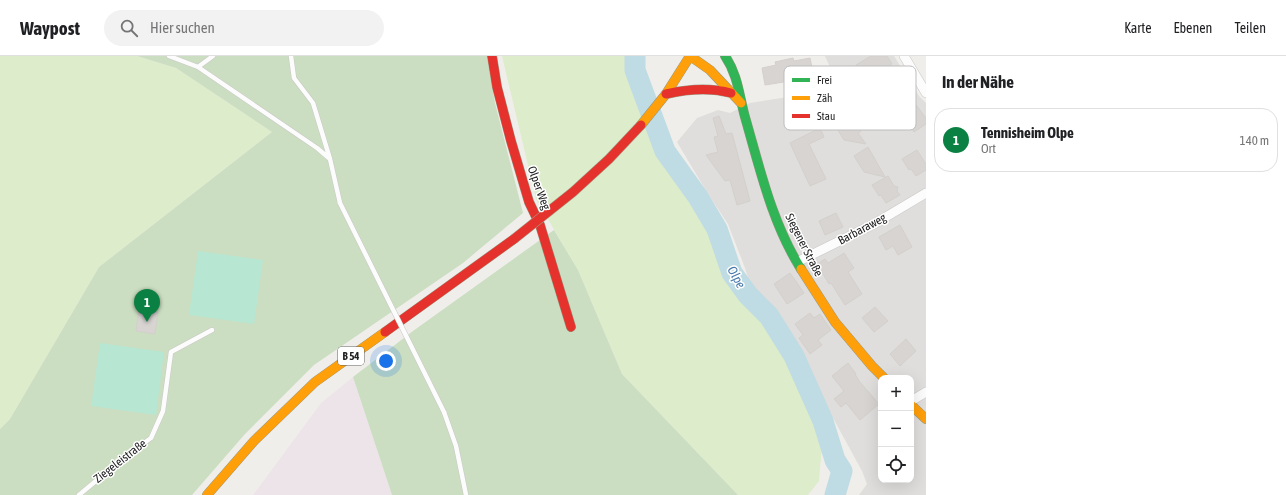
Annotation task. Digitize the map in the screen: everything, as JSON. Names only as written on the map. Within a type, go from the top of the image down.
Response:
[{"type":"street","name":"Olper Weg","points":[[492,56],[497,87],[511,141],[529,202],[540,225],[571,327]]},
{"type":"street","points":[[690,56],[710,70],[741,102]]},
{"type":"street","name":"B 54","points":[[207,495],[254,441],[315,382],[514,239],[573,192],[609,159],[641,125],[666,94],[690,56]]},
{"type":"street","name":"Siegener Straße","points":[[725,56],[731,63],[737,79],[741,102],[765,188],[778,223],[797,262],[835,322],[881,375]]},
{"type":"street","points":[[904,56],[910,66]]},
{"type":"street","points":[[916,75],[926,92]]},
{"type":"street","points":[[666,94],[689,89],[707,88],[718,89],[731,93]]},
{"type":"street","name":"Barbaraweg","points":[[797,262],[874,224],[926,193]]},
{"type":"street","points":[[914,399],[926,392]]},
{"type":"street","points":[[914,408],[926,419]]},
{"type":"lane","points":[[169,56],[198,67],[317,148],[330,159]]},
{"type":"lane","points":[[198,67],[213,56]]},
{"type":"lane","points":[[291,56],[294,78],[313,103],[330,159],[340,203],[444,412],[456,446],[466,495]]},
{"type":"lane","name":"Ziegeleistraße","points":[[79,495],[127,455],[151,438],[163,410],[171,352],[212,330]]},
{"type":"shaded area","points":[[825,56],[894,56],[900,66],[829,66]]},
{"type":"shaded area","points":[[916,91],[926,103],[926,495],[859,495],[867,484],[862,471],[781,323],[752,291],[728,224],[677,142],[697,118],[718,110],[730,113],[750,103],[784,98],[784,130],[916,130]]},
{"type":"shaded area","points":[[353,377],[392,495],[253,495],[321,403]]},
{"type":"green space","points":[[0,56],[137,56],[176,68],[272,132],[99,267],[10,419],[0,429]]},
{"type":"green space","points":[[137,56],[487,56],[495,103],[523,213],[463,263],[314,365],[245,434],[192,495],[0,495],[0,429],[10,419],[99,267],[272,132],[176,68]]},
{"type":"green space","points":[[502,56],[629,56],[630,70],[660,153],[694,200],[710,226],[727,271],[739,293],[763,317],[785,352],[822,446],[819,481],[808,495],[738,495],[622,374],[578,270],[536,199]]},
{"type":"green space","points":[[554,230],[578,270],[622,374],[738,495],[392,495],[353,377],[413,331]]},
{"type":"green space","points":[[198,251],[263,260],[254,324],[189,315]]},
{"type":"green space","points":[[100,343],[164,352],[156,415],[91,406]]},
{"type":"building","points":[[871,56],[887,56],[892,64],[889,66],[856,65]]},
{"type":"building","points":[[793,58],[794,61],[810,58],[812,66],[784,66],[784,82],[765,85],[762,68],[776,65],[775,62]]},
{"type":"building","points":[[916,105],[926,118],[926,124],[914,132],[913,130],[916,130]]},
{"type":"building","points":[[719,116],[726,134],[732,133],[750,201],[737,205],[730,180],[725,181],[706,155],[718,152],[714,137],[718,136],[713,118]]},
{"type":"building","points":[[816,130],[821,130],[824,137],[809,144],[826,179],[810,186],[790,143]]},
{"type":"building","points":[[838,130],[860,130],[858,133],[866,144],[844,140]]},
{"type":"building","points":[[868,147],[885,177],[864,172],[854,156]]},
{"type":"building","points":[[917,150],[926,164],[926,170],[916,176],[911,169],[909,170],[902,159]]},
{"type":"building","points":[[888,176],[894,186],[898,187],[897,191],[900,195],[886,203],[881,195],[879,196],[872,185]]},
{"type":"building","points":[[836,213],[843,227],[825,235],[819,221]]},
{"type":"building","points":[[900,225],[912,247],[898,255],[893,246],[886,250],[879,237]]},
{"type":"building","points":[[844,253],[854,268],[848,272],[862,294],[845,305],[831,283],[829,284],[817,264],[825,259],[828,263]]},
{"type":"building","points":[[790,273],[804,293],[787,304],[774,284]]},
{"type":"building","points":[[875,307],[888,321],[874,332],[862,318]]},
{"type":"building","points":[[139,309],[158,312],[155,334],[136,331]]},
{"type":"building","points":[[810,313],[814,318],[820,314],[831,330],[818,340],[822,345],[810,354],[799,338],[803,335],[795,324]]},
{"type":"building","points":[[906,339],[916,351],[900,366],[890,354]]},
{"type":"building","points":[[848,363],[859,381],[878,403],[878,405],[860,420],[846,403],[841,407],[834,399],[844,391],[832,376]]},
{"type":"waterway","name":"Olpe","points":[[635,56],[635,70],[665,151],[698,197],[717,229],[732,273],[748,295],[769,316],[794,356],[823,421],[835,460],[842,471],[835,495]]},
{"type":"traffic: fast","points":[[725,56],[733,70],[738,85],[745,117],[774,214],[801,269]]},
{"type":"traffic: slow","points":[[690,56],[710,70],[741,103]]},
{"type":"traffic: slow","points":[[641,125],[666,94],[690,56]]},
{"type":"traffic: slow","points":[[801,269],[835,322],[881,375]]},
{"type":"traffic: slow","points":[[207,495],[254,441],[315,382],[385,332]]},
{"type":"traffic: slow","points":[[914,408],[926,419]]},
{"type":"traffic: jam","points":[[492,56],[497,87],[511,141],[529,202],[540,225],[571,327]]},
{"type":"traffic: jam","points":[[666,94],[698,89],[731,93]]},
{"type":"traffic: jam","points":[[514,239],[573,192],[609,159],[641,125]]},
{"type":"traffic: jam","points":[[385,332],[514,239]]},
{"type":"place","name":"Tennisheim Olpe","points":[[147,322]]}]
